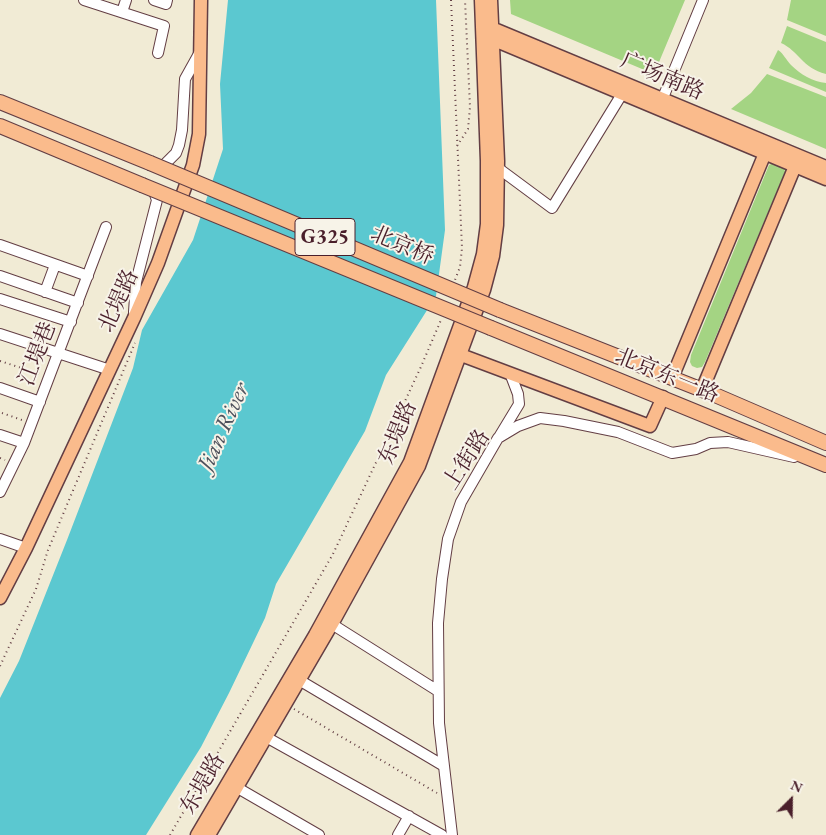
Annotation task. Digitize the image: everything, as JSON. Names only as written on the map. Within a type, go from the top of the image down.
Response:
[{"type":"highway","name":"G325","points":[[0,102],[156,166]]},
{"type":"highway","name":"G325","points":[[0,126],[148,187]]},
{"type":"highway","name":"北京桥","points":[[156,166],[500,310]]},
{"type":"highway","name":"北京桥","points":[[148,187],[492,328]]},
{"type":"highway","name":"北京东一路","points":[[500,310],[702,390],[826,443]]},
{"type":"highway","name":"北京东一路","points":[[492,328],[826,464]]},
{"type":"main road","name":"北堤路","points":[[0,598],[26,548],[134,318],[158,263],[193,165],[198,134],[201,0]]},
{"type":"main road","name":"东堤路","points":[[456,353],[484,290],[493,256],[497,225],[498,168],[487,32],[481,0]]},
{"type":"main road","name":"东堤路","points":[[197,835],[295,678],[419,466],[456,353],[478,273],[487,224],[487,32],[491,0]]},
{"type":"main road","name":"广场南路","points":[[487,32],[622,94],[660,104]]},
{"type":"main road","name":"广场南路","points":[[487,32],[797,161],[826,179]]},
{"type":"main road","points":[[672,378],[767,149]]},
{"type":"main road","name":"广场南路","points":[[797,161],[826,167]]},
{"type":"main road","points":[[702,390],[797,161]]},
{"type":"main road","points":[[456,353],[650,426],[663,397]]},
{"type":"main road","name":"东堤路","points":[[209,835],[286,704],[295,678]]},
{"type":"street","points":[[84,0],[164,26],[158,53]]},
{"type":"street","points":[[122,12],[126,0]]},
{"type":"street","points":[[154,0],[167,2]]},
{"type":"street","points":[[660,104],[704,0]]},
{"type":"street","points":[[156,166],[176,153],[182,130],[185,80],[200,52]]},
{"type":"street","points":[[498,168],[552,208],[622,94]]},
{"type":"street","points":[[134,318],[136,282],[157,200],[148,187]]},
{"type":"street","name":"江堤巷","points":[[1,486],[24,443],[106,227]]},
{"type":"street","points":[[0,245],[88,276]]},
{"type":"street","points":[[45,292],[55,265]]},
{"type":"street","points":[[0,276],[78,302]]},
{"type":"street","points":[[0,299],[71,322]]},
{"type":"street","points":[[0,334],[110,370]]},
{"type":"street","points":[[498,438],[519,404],[518,394],[510,373]]},
{"type":"street","points":[[0,388],[40,402]]},
{"type":"street","name":"上街路","points":[[452,835],[439,723],[438,623],[442,579],[448,539],[461,502],[498,438],[518,426],[540,418],[618,432],[672,453],[696,449],[710,443],[728,442],[826,464]]},
{"type":"street","points":[[0,435],[24,443]]},
{"type":"street","points":[[0,539],[26,548]]},
{"type":"street","points":[[328,622],[438,690]]},
{"type":"street","points":[[295,678],[444,766]]},
{"type":"street","points":[[266,737],[442,835]]},
{"type":"street","points":[[236,787],[319,835]]},
{"type":"street","points":[[398,835],[408,816]]},
{"type":"path","points":[[451,0],[462,248],[460,267],[454,284]]},
{"type":"path","points":[[458,146],[468,130],[470,107],[465,0]]},
{"type":"path","points":[[170,835],[333,554],[420,369],[441,318]]},
{"type":"path","points":[[0,361],[50,377]]},
{"type":"path","points":[[2,413],[32,423]]},
{"type":"path","points":[[286,704],[448,799]]},
{"type":"green space","points":[[510,0],[685,0],[654,74],[511,14]]},
{"type":"green space","points":[[791,0],[826,0],[826,36],[787,20]]},
{"type":"green space","points":[[787,26],[826,42],[826,74],[811,68],[792,50],[781,43]]},
{"type":"green space","points":[[778,50],[791,65],[803,74],[816,81],[826,83],[826,92],[769,68]]},
{"type":"green space","points":[[767,74],[826,97],[826,149],[731,109],[751,93]]},
{"type":"green space","points":[[773,163],[784,167],[785,172],[705,362],[702,367],[697,368],[692,366],[690,362],[691,355],[769,165]]},
{"type":"water","name":"Jian River","points":[[228,0],[436,0],[445,230],[436,296],[386,375],[365,431],[276,584],[265,618],[201,747],[146,835],[0,835],[0,698],[19,661],[67,540],[133,368],[142,330],[193,240],[223,149],[220,84]]}]
